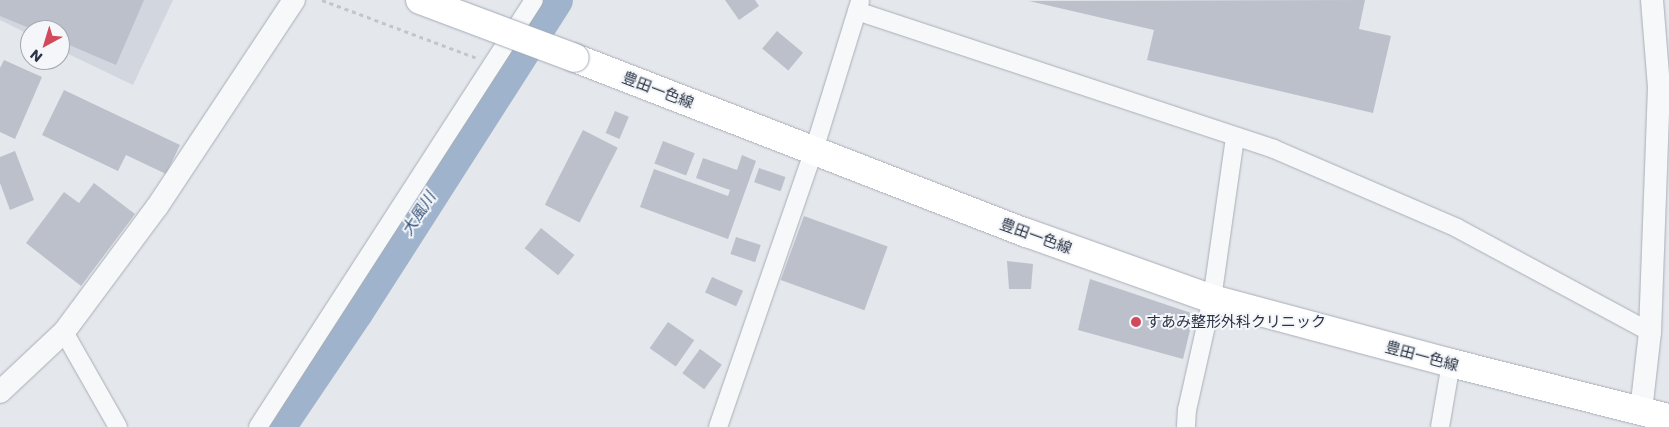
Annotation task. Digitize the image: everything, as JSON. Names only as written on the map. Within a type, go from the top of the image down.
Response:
[{"type":"main road","name":"豊田一色線","points":[[420,0],[1027,233],[1212,299],[1451,364],[1641,419],[1669,418]]},
{"type":"street","points":[[0,392],[64,332],[156,207],[294,0]]},
{"type":"street","points":[[258,427],[534,0]]},
{"type":"street","points":[[1641,419],[1650,332],[1664,87],[1652,0]]},
{"type":"street","points":[[718,427],[814,150],[859,6],[1235,138],[1274,149],[1458,228],[1650,332]]},
{"type":"street","points":[[1186,427],[1212,299],[1235,138]]},
{"type":"street","points":[[64,332],[118,427]]},
{"type":"street","points":[[1440,427],[1451,364]]},
{"type":"path","points":[[322,0],[492,64]]},
{"type":"shaded area","points":[[0,0],[173,0],[133,85],[70,55],[70,20],[20,20],[20,30],[0,20]]},
{"type":"building","points":[[0,0],[144,0],[116,65],[70,45],[70,20],[20,20],[20,24],[0,16]]},
{"type":"building","points":[[725,0],[755,0],[759,6],[739,20]]},
{"type":"building","points":[[1365,0],[1359,29],[1391,36],[1373,113],[1147,60],[1154,30],[1029,1]]},
{"type":"building","points":[[777,31],[803,53],[788,70],[762,49]]},
{"type":"building","points":[[4,60],[20,67],[20,70],[26,70],[42,77],[15,139],[0,132],[0,68]]},
{"type":"building","points":[[64,90],[180,145],[166,174],[126,155],[118,171],[42,135]]},
{"type":"building","points":[[615,111],[629,117],[619,139],[606,133]]},
{"type":"building","points":[[583,130],[618,148],[580,223],[545,205]]},
{"type":"building","points":[[663,141],[695,153],[686,176],[654,163]]},
{"type":"building","points":[[15,151],[34,200],[10,210],[0,183],[0,157]]},
{"type":"building","points":[[742,155],[756,161],[728,239],[640,207],[654,169],[728,196],[730,190],[696,178],[703,158],[737,170]]},
{"type":"building","points":[[759,168],[785,177],[781,191],[754,182]]},
{"type":"building","points":[[94,183],[135,214],[81,286],[26,243],[64,192],[79,203]]},
{"type":"building","points":[[804,216],[888,246],[864,310],[781,280]]},
{"type":"building","points":[[541,228],[574,255],[558,275],[525,248]]},
{"type":"building","points":[[736,237],[761,245],[755,262],[730,254]]},
{"type":"building","points":[[1007,261],[1033,264],[1031,289],[1009,289]]},
{"type":"building","points":[[712,277],[743,291],[736,306],[705,293]]},
{"type":"building","name":"すあみ整形外科クリニック","points":[[1090,279],[1194,314],[1183,359],[1078,330]]},
{"type":"building","points":[[668,322],[694,340],[676,367],[650,348]]},
{"type":"building","points":[[700,349],[722,365],[704,389],[682,373]]},
{"type":"waterway","name":"大風川","points":[[280,427],[357,313],[557,0]]},
{"type":"place","name":"すあみ整形外科クリニック","points":[[1136,322]]}]
